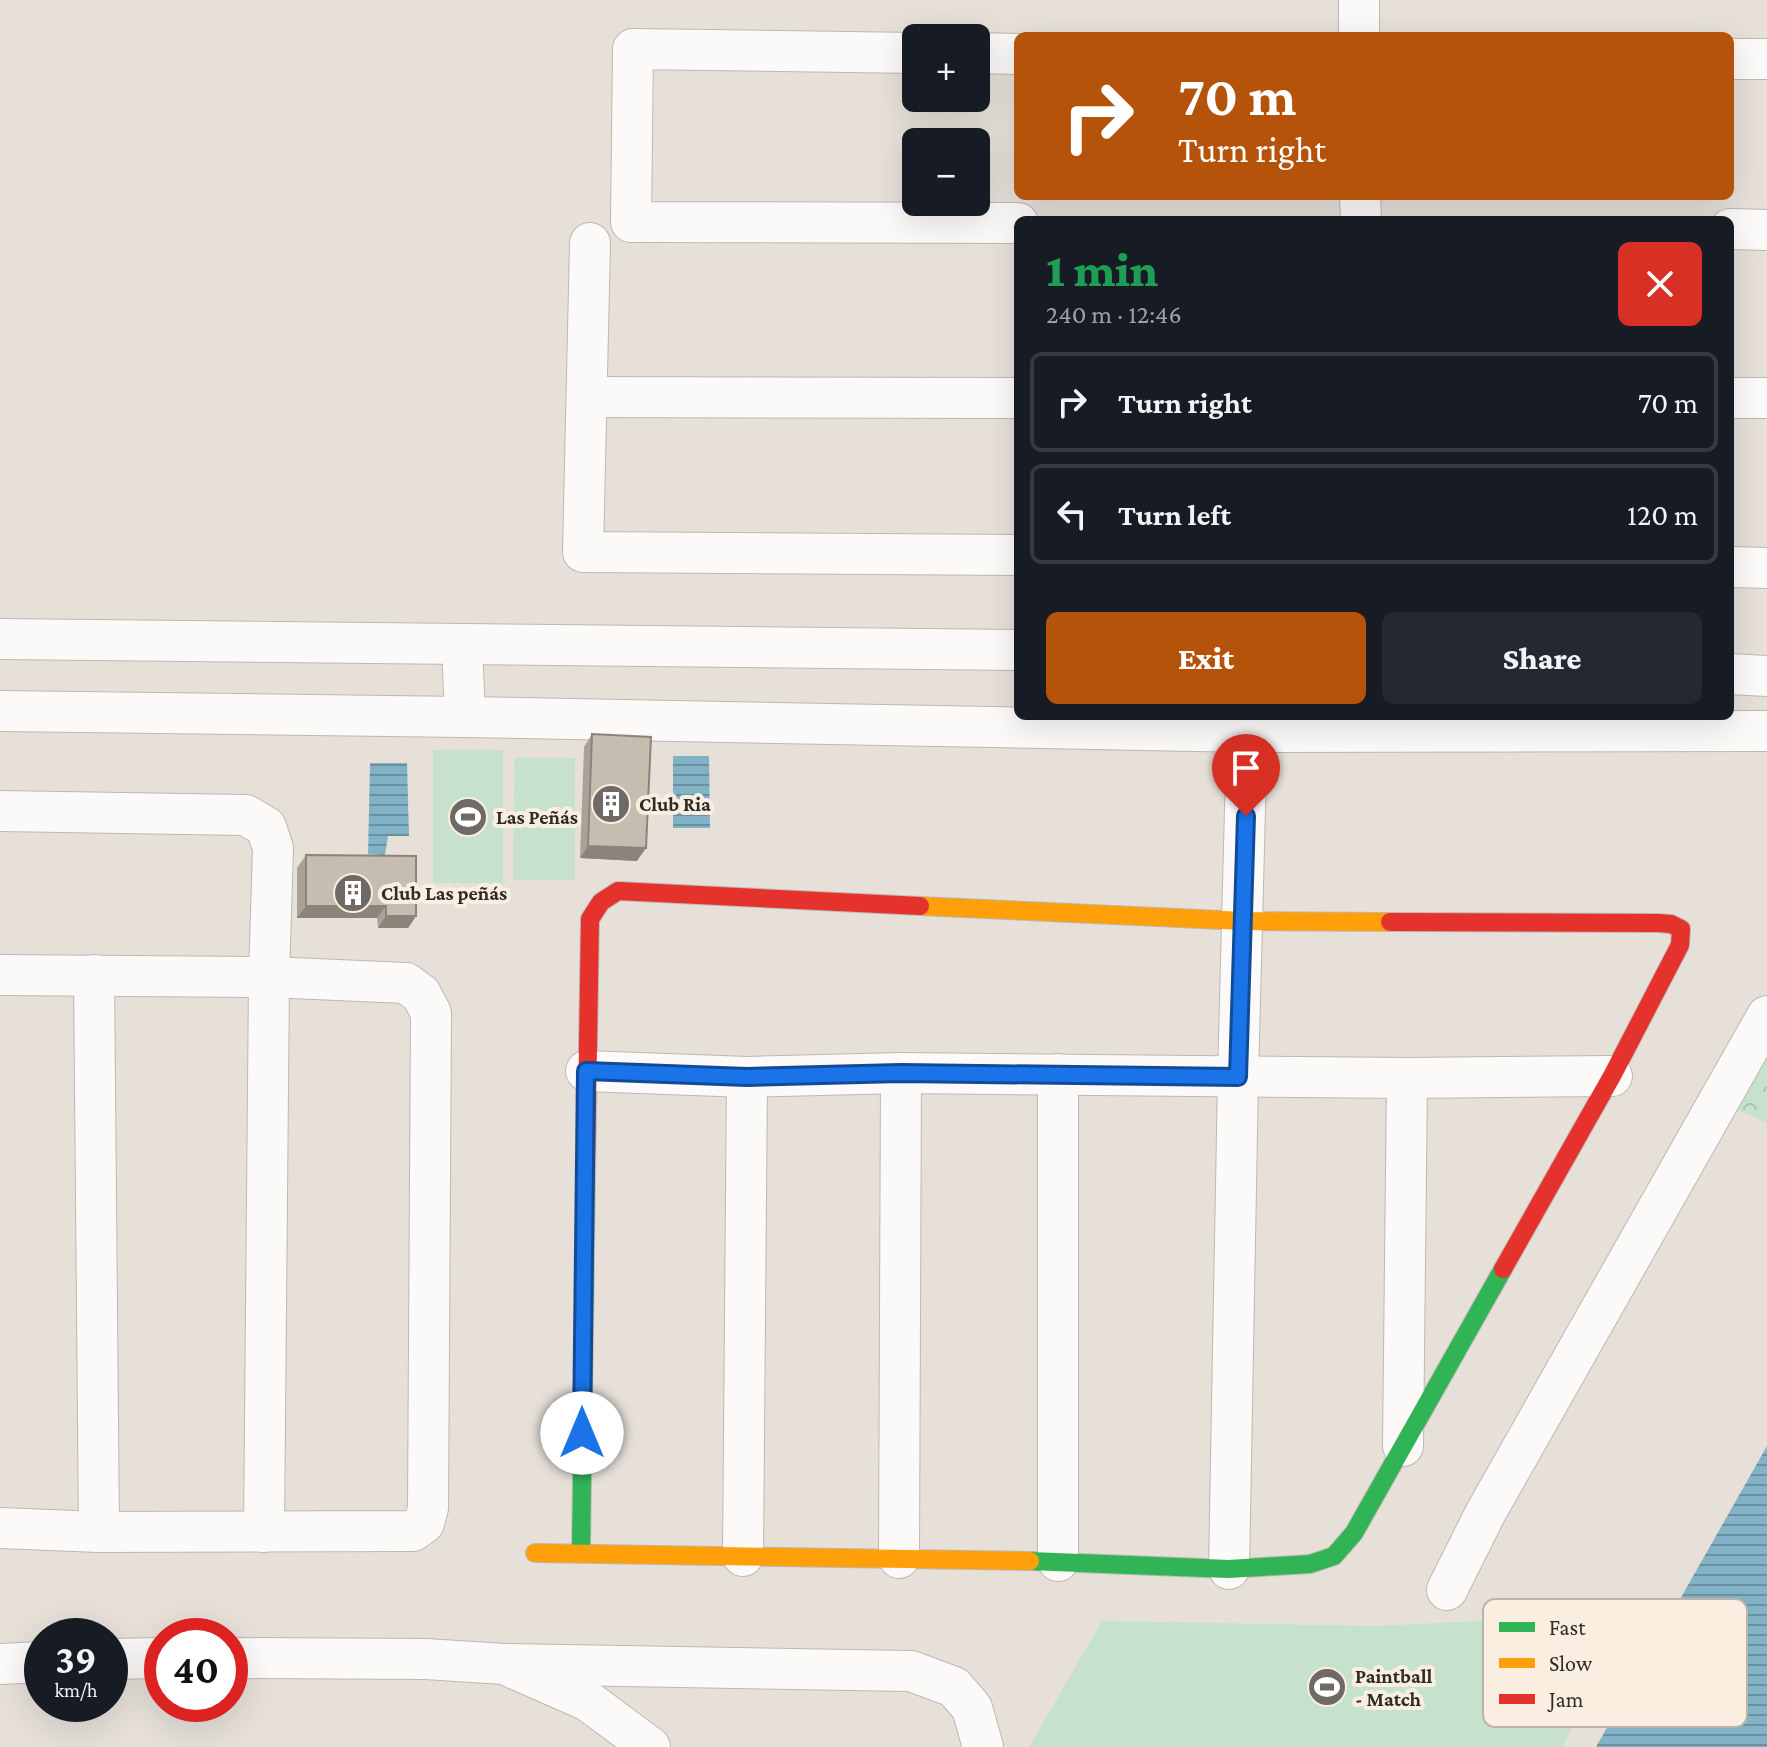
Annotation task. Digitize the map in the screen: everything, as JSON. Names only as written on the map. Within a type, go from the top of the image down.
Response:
[{"type":"street","points":[[1359,0],[1359,32]]},
{"type":"street","points":[[902,53],[633,49],[631,222],[1014,223]]},
{"type":"street","points":[[990,53],[1014,54]]},
{"type":"street","points":[[1734,59],[1767,59]]},
{"type":"street","points":[[1734,229],[1767,230]]},
{"type":"street","points":[[590,243],[583,552],[1014,555]]},
{"type":"street","points":[[588,397],[1014,398]]},
{"type":"street","points":[[1734,398],[1767,398]]},
{"type":"street","points":[[1734,567],[1767,568]]},
{"type":"street","points":[[0,639],[1014,650]]},
{"type":"street","points":[[462,644],[465,717]]},
{"type":"street","points":[[1734,674],[1767,676]]},
{"type":"street","points":[[0,711],[1247,732],[1767,731]]},
{"type":"street","points":[[1229,1569],[1247,732]]},
{"type":"street","points":[[0,811],[246,815],[266,827],[273,848],[264,1532]]},
{"type":"street","points":[[535,1553],[1058,1561],[1229,1569],[1310,1564],[1334,1556],[1354,1533],[1612,1076],[1680,945],[1682,933],[1678,927],[1658,923],[1243,921],[618,891],[606,897],[595,907],[590,919],[581,1553]]},
{"type":"street","points":[[0,975],[269,977],[406,983],[421,994],[431,1013],[428,1508],[424,1523],[413,1531],[99,1532],[0,1528]]},
{"type":"street","points":[[94,975],[99,1532]]},
{"type":"street","points":[[1447,1590],[1486,1512],[1767,1016]]},
{"type":"street","points":[[586,1071],[747,1077],[901,1073],[1407,1078],[1612,1076]]},
{"type":"street","points":[[899,1558],[901,1073]]},
{"type":"street","points":[[1058,1074],[1058,1561]]},
{"type":"street","points":[[743,1556],[747,1077]]},
{"type":"street","points":[[1403,1446],[1407,1078]]},
{"type":"street","points":[[248,1658],[426,1659],[504,1664],[911,1671],[954,1687],[972,1708],[983,1747]]},
{"type":"street","points":[[0,1664],[24,1663]]},
{"type":"street","points":[[504,1664],[588,1701],[650,1747]]},
{"type":"green space","name":"Las Peñás","points":[[433,750],[503,750],[503,884],[433,883]]},
{"type":"green space","points":[[514,758],[575,758],[575,880],[513,880]]},
{"type":"green space","points":[[1767,1036],[1767,1123],[1726,1105]]},
{"type":"green space","name":"Paintball - Match","points":[[1102,1621],[1375,1626],[1483,1621],[1483,1727],[1572,1727],[1563,1747],[1029,1747]]},
{"type":"water","points":[[673,756],[709,756],[710,828],[673,828]]},
{"type":"water","points":[[370,763],[407,763],[409,836],[388,836],[385,855],[368,854]]},
{"type":"water","points":[[1767,1446],[1767,1747],[1596,1747],[1607,1727],[1747,1727],[1747,1599],[1680,1599]]},
{"type":"building","name":"Club Ria","points":[[592,734],[651,737],[646,848],[588,846]]},
{"type":"building","name":"Club Las peñás","points":[[306,855],[416,856],[416,916],[386,916],[386,906],[306,906]]},
{"type":"traffic: fast","points":[[581,1553],[586,1171]]},
{"type":"traffic: fast","points":[[1030,1561],[1229,1569],[1310,1564],[1334,1556],[1354,1533],[1503,1269]]},
{"type":"traffic: slow","points":[[920,906],[1243,921],[1390,922]]},
{"type":"traffic: slow","points":[[535,1553],[1030,1561]]},
{"type":"traffic: jam","points":[[586,1171],[590,919],[601,902],[618,891],[920,906]]},
{"type":"traffic: jam","points":[[1390,922],[1658,923],[1681,929],[1680,945],[1612,1076],[1503,1269]]},
{"type":"place","name":"Club Ria","points":[[611,804]]},
{"type":"place","name":"Las Peñás","points":[[468,817]]},
{"type":"place","name":"Club Las peñás","points":[[353,893]]},
{"type":"place","name":"Paintball - Match","points":[[1327,1687]]},
{"type":"route","points":[[582,1433],[586,1071],[747,1077],[901,1073],[1238,1077],[1246,816]]}]
